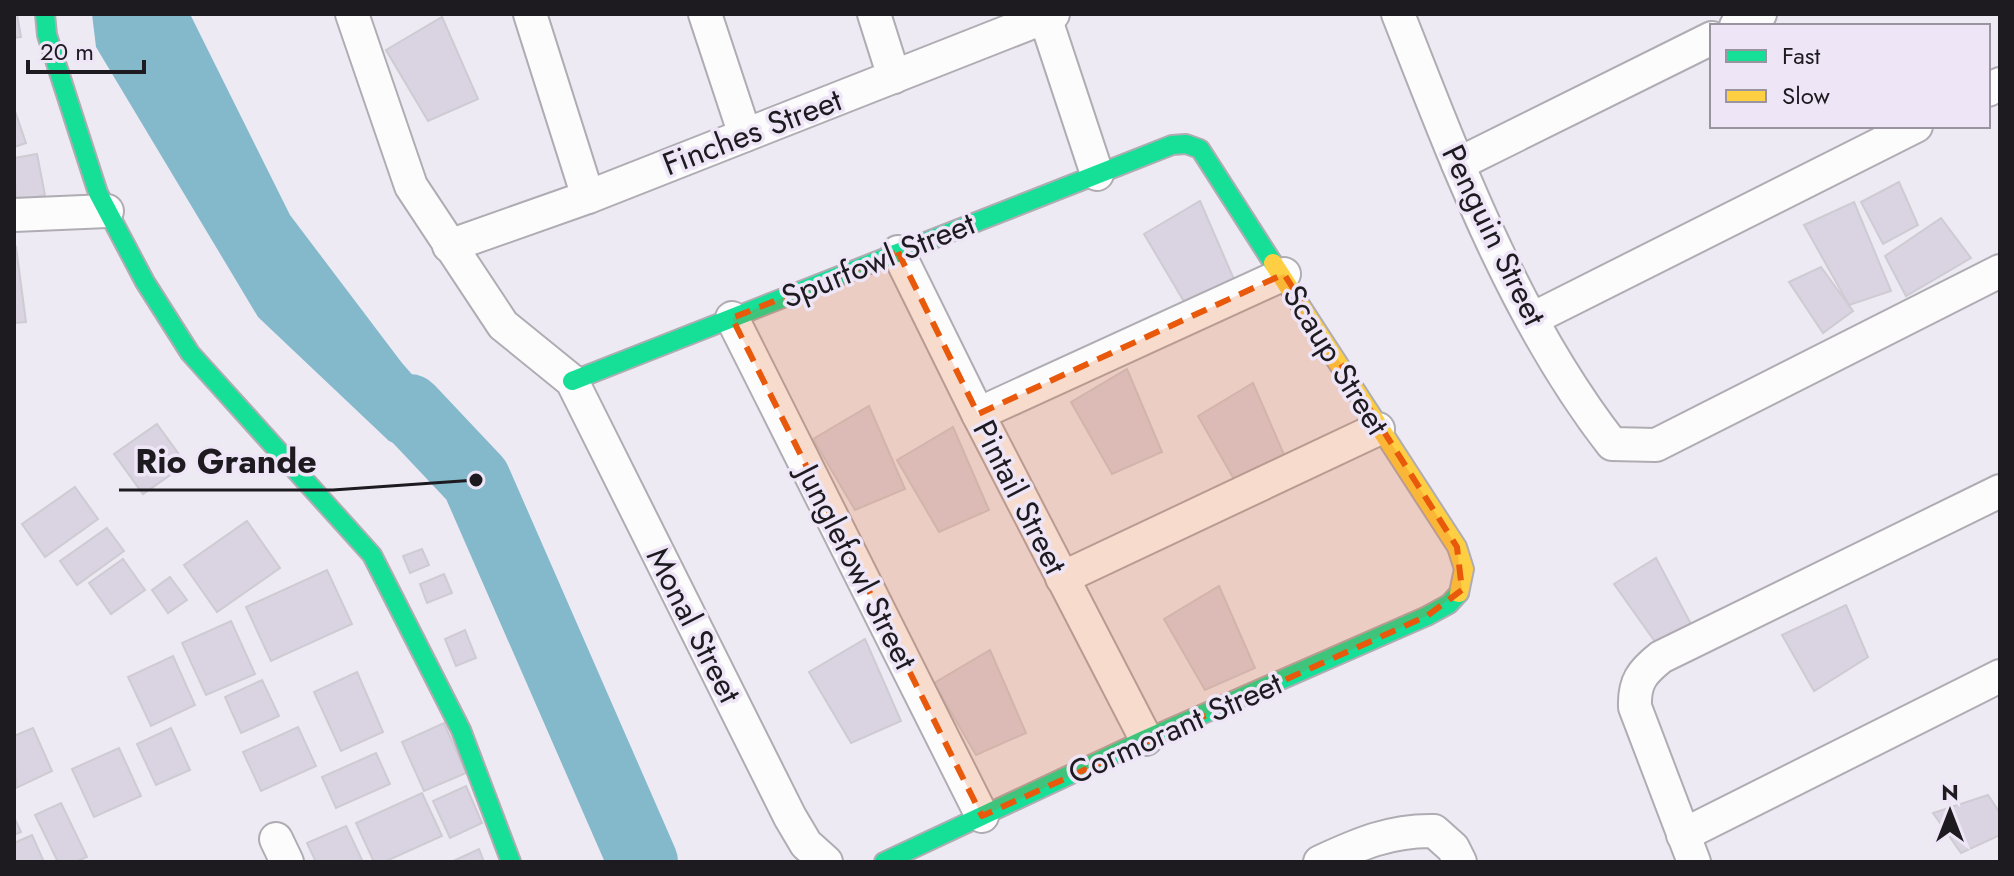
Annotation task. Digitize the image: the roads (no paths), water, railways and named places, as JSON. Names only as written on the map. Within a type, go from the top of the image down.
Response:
[{"type":"street","points":[[45,14],[47,35],[107,211],[145,282],[190,353],[372,555],[461,730],[511,862]]},
{"type":"street","points":[[352,14],[411,186],[503,325],[572,381]]},
{"type":"street","points":[[530,14],[588,197]]},
{"type":"street","points":[[705,14],[745,135]]},
{"type":"street","points":[[874,14],[894,77]]},
{"type":"street","name":"Penguin Street","points":[[1398,14],[1458,164],[1532,319],[1583,406],[1612,444],[1656,445],[2000,271]]},
{"type":"street","points":[[1740,24],[1760,14]]},
{"type":"street","points":[[1047,15],[1097,174]]},
{"type":"street","name":"Finches Street","points":[[449,246],[588,197],[1047,15]]},
{"type":"street","points":[[1458,164],[1710,39]]},
{"type":"street","points":[[1532,319],[1912,128]]},
{"type":"street","name":"Spurfowl Street","points":[[572,381],[1157,148],[1186,144]]},
{"type":"street","name":"Scaup Street","points":[[1186,144],[1200,149],[1212,164],[1284,274],[1378,429],[1457,547],[1464,569],[1462,590]]},
{"type":"street","points":[[14,215],[107,211]]},
{"type":"street","name":"Pintail Street","points":[[898,252],[1146,739]]},
{"type":"street","points":[[978,414],[1284,274]]},
{"type":"street","name":"Junglefowl Street","points":[[732,318],[982,816]]},
{"type":"street","name":"Monal Street","points":[[572,381],[790,817],[806,844],[826,862]]},
{"type":"street","points":[[1062,578],[1378,429]]},
{"type":"street","points":[[2000,491],[1661,657],[1644,671],[1634,688],[1641,726],[1689,848],[2000,676]]},
{"type":"street","name":"Cormorant Street","points":[[884,862],[1146,739],[1427,616],[1449,604],[1462,590]]},
{"type":"street","points":[[1320,862],[1373,838],[1403,830],[1434,831],[1453,848],[1460,862]]},
{"type":"water","points":[[92,14],[190,14],[290,215],[402,363],[446,413],[476,480],[389,441],[258,317],[96,47]]},
{"type":"waterway","points":[[409,409],[476,480],[643,862]]},
{"type":"place","name":"Rio Grande","points":[[476,480]]}]
